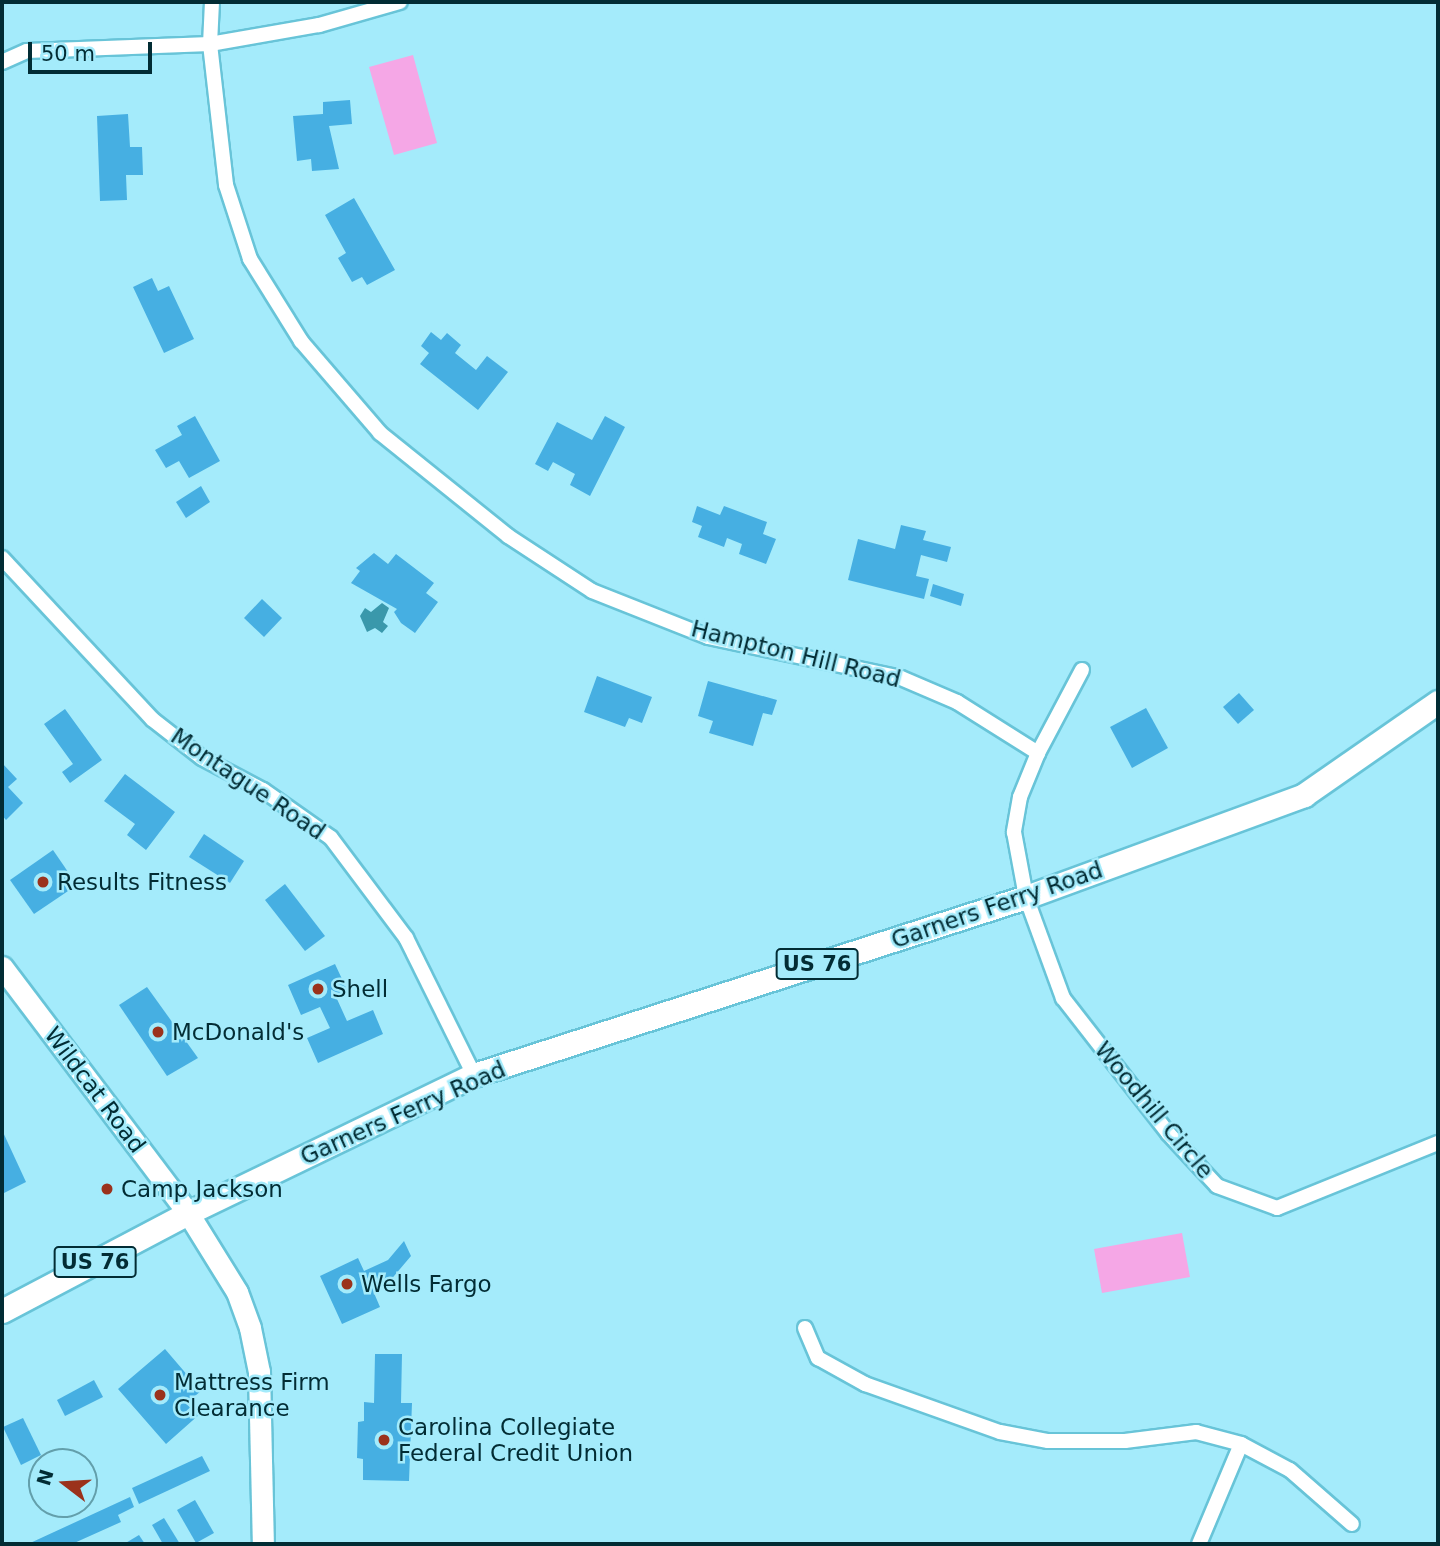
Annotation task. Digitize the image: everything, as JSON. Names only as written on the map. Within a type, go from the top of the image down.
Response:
[{"type":"main road","name":"Garners Ferry Road","points":[[188,1213],[474,1075],[1026,897],[1304,795],[1438,702]]},
{"type":"main road","name":"Wildcat Road","points":[[2,967],[188,1213],[237,1292],[250,1328],[259,1372],[263,1544]]},
{"type":"main road","name":"US 76","points":[[2,1311],[188,1213]]},
{"type":"street","name":"Hampton Hill Road","points":[[212,2],[210,44],[226,185],[250,259],[301,341],[380,433],[508,536],[592,591],[708,637],[901,678],[957,702],[1038,753]]},
{"type":"street","points":[[2,62],[27,51],[210,44],[319,25],[400,2]]},
{"type":"street","name":"Montague Road","points":[[2,558],[152,719],[202,758],[263,790],[331,838],[407,938],[474,1075]]},
{"type":"street","points":[[1026,897],[1014,832],[1020,797],[1038,753],[1082,670]]},
{"type":"street","name":"Woodhill Circle","points":[[1026,897],[1063,998],[1168,1133],[1217,1186],[1277,1208],[1438,1143]]},
{"type":"street","points":[[805,1328],[818,1358],[865,1384],[1000,1432],[1048,1441],[1125,1441],[1196,1432],[1241,1444],[1290,1469],[1352,1524]]},
{"type":"street","points":[[1199,1544],[1241,1444]]},
{"type":"shaded area","points":[[413,55],[437,143],[394,155],[369,67]]},
{"type":"shaded area","points":[[1182,1233],[1190,1277],[1102,1293],[1094,1249]]},
{"type":"water","points":[[382,603],[389,608],[383,622],[388,626],[382,633],[375,628],[367,632],[360,616],[365,608],[371,612]]},
{"type":"building","points":[[350,100],[352,124],[329,126],[339,169],[312,171],[311,159],[297,161],[293,116],[323,114],[323,102]]},
{"type":"building","points":[[128,114],[130,147],[142,147],[143,175],[126,175],[127,200],[100,201],[97,116]]},
{"type":"building","points":[[354,198],[395,270],[367,285],[362,277],[352,282],[338,258],[346,253],[325,215]]},
{"type":"building","points":[[152,278],[158,291],[169,286],[194,339],[164,353],[133,287]]},
{"type":"building","points":[[431,332],[441,340],[447,333],[461,345],[455,353],[476,370],[487,356],[508,372],[478,410],[420,364],[429,353],[421,346]]},
{"type":"building","points":[[195,416],[220,461],[189,478],[179,461],[166,468],[155,450],[182,435],[177,426]]},
{"type":"building","points":[[605,416],[625,427],[590,496],[570,485],[575,474],[553,462],[548,471],[535,464],[557,422],[592,440]]},
{"type":"building","points":[[201,486],[210,502],[186,518],[176,502]]},
{"type":"building","points":[[697,506],[720,515],[724,506],[767,522],[763,534],[776,539],[766,564],[739,554],[742,544],[727,538],[724,547],[698,537],[702,526],[692,522]]},
{"type":"building","points":[[901,525],[926,531],[923,540],[951,547],[947,562],[921,555],[916,576],[929,579],[924,599],[848,580],[858,539],[895,549]]},
{"type":"building","points":[[374,553],[388,564],[396,554],[434,583],[426,593],[438,602],[415,633],[401,623],[394,612],[397,609],[351,583],[360,571],[356,568]]},
{"type":"building","points":[[933,584],[964,594],[961,606],[930,596]]},
{"type":"building","points":[[262,599],[282,618],[264,637],[244,618]]},
{"type":"building","points":[[597,676],[652,697],[642,723],[629,718],[625,727],[584,712]]},
{"type":"building","points":[[708,681],[777,700],[772,715],[763,713],[753,746],[709,733],[713,721],[698,716]]},
{"type":"building","points":[[1239,693],[1254,710],[1238,724],[1223,707]]},
{"type":"building","points":[[1146,708],[1168,748],[1132,768],[1110,727]]},
{"type":"building","points":[[65,709],[102,760],[70,783],[62,772],[73,764],[44,724]]},
{"type":"building","points":[[2,763],[17,779],[8,787],[23,803],[6,820],[2,815]]},
{"type":"building","points":[[125,774],[175,812],[146,850],[127,835],[135,824],[104,801]]},
{"type":"building","points":[[204,834],[244,861],[230,883],[189,857]]},
{"type":"building","name":"Results Fitness","points":[[53,850],[77,885],[34,914],[10,880]]},
{"type":"building","points":[[285,884],[325,936],[305,951],[265,900]]},
{"type":"building","points":[[335,964],[349,994],[337,999],[347,1021],[373,1010],[383,1034],[318,1063],[307,1038],[330,1028],[320,1007],[301,1015],[288,985]]},
{"type":"building","name":"McDonald's","points":[[147,987],[198,1058],[167,1076],[119,1005]]},
{"type":"building","points":[[2,1130],[26,1182],[2,1194]]},
{"type":"building","name":"Wells Fargo","points":[[404,1241],[411,1256],[383,1289],[374,1293],[380,1307],[342,1324],[320,1276],[358,1258],[364,1271],[388,1260]]},
{"type":"building","name":"Mattress Firm Clearance","points":[[165,1349],[201,1391],[190,1400],[201,1413],[166,1444],[118,1389]]},
{"type":"building","name":"Carolina Collegiate Federal Credit Union","points":[[375,1354],[402,1354],[401,1403],[412,1403],[409,1481],[363,1480],[363,1459],[357,1458],[358,1422],[364,1421],[364,1402],[374,1403]]},
{"type":"building","points":[[94,1380],[103,1397],[65,1416],[57,1400]]},
{"type":"building","points":[[23,1418],[38,1448],[28,1448],[28,1462],[21,1465],[3,1427]]},
{"type":"building","points":[[202,1456],[210,1471],[139,1504],[132,1488]]},
{"type":"building","points":[[130,1497],[134,1507],[118,1515],[121,1522],[72,1544],[28,1544],[84,1518],[98,1518],[98,1512]]},
{"type":"building","points":[[195,1500],[214,1533],[196,1543],[177,1510]]},
{"type":"building","points":[[164,1518],[180,1544],[163,1544],[152,1525]]},
{"type":"building","points":[[139,1535],[145,1544],[124,1544]]},
{"type":"place","name":"Results Fitness","points":[[43,882]]},
{"type":"place","name":"Shell","points":[[318,989]]},
{"type":"place","name":"McDonald's","points":[[158,1032]]},
{"type":"place","name":"Camp Jackson","points":[[107,1189]]},
{"type":"place","name":"Wells Fargo","points":[[347,1284]]},
{"type":"place","name":"Mattress Firm Clearance","points":[[160,1395]]},
{"type":"place","name":"Carolina Collegiate Federal Credit Union","points":[[384,1440]]}]
